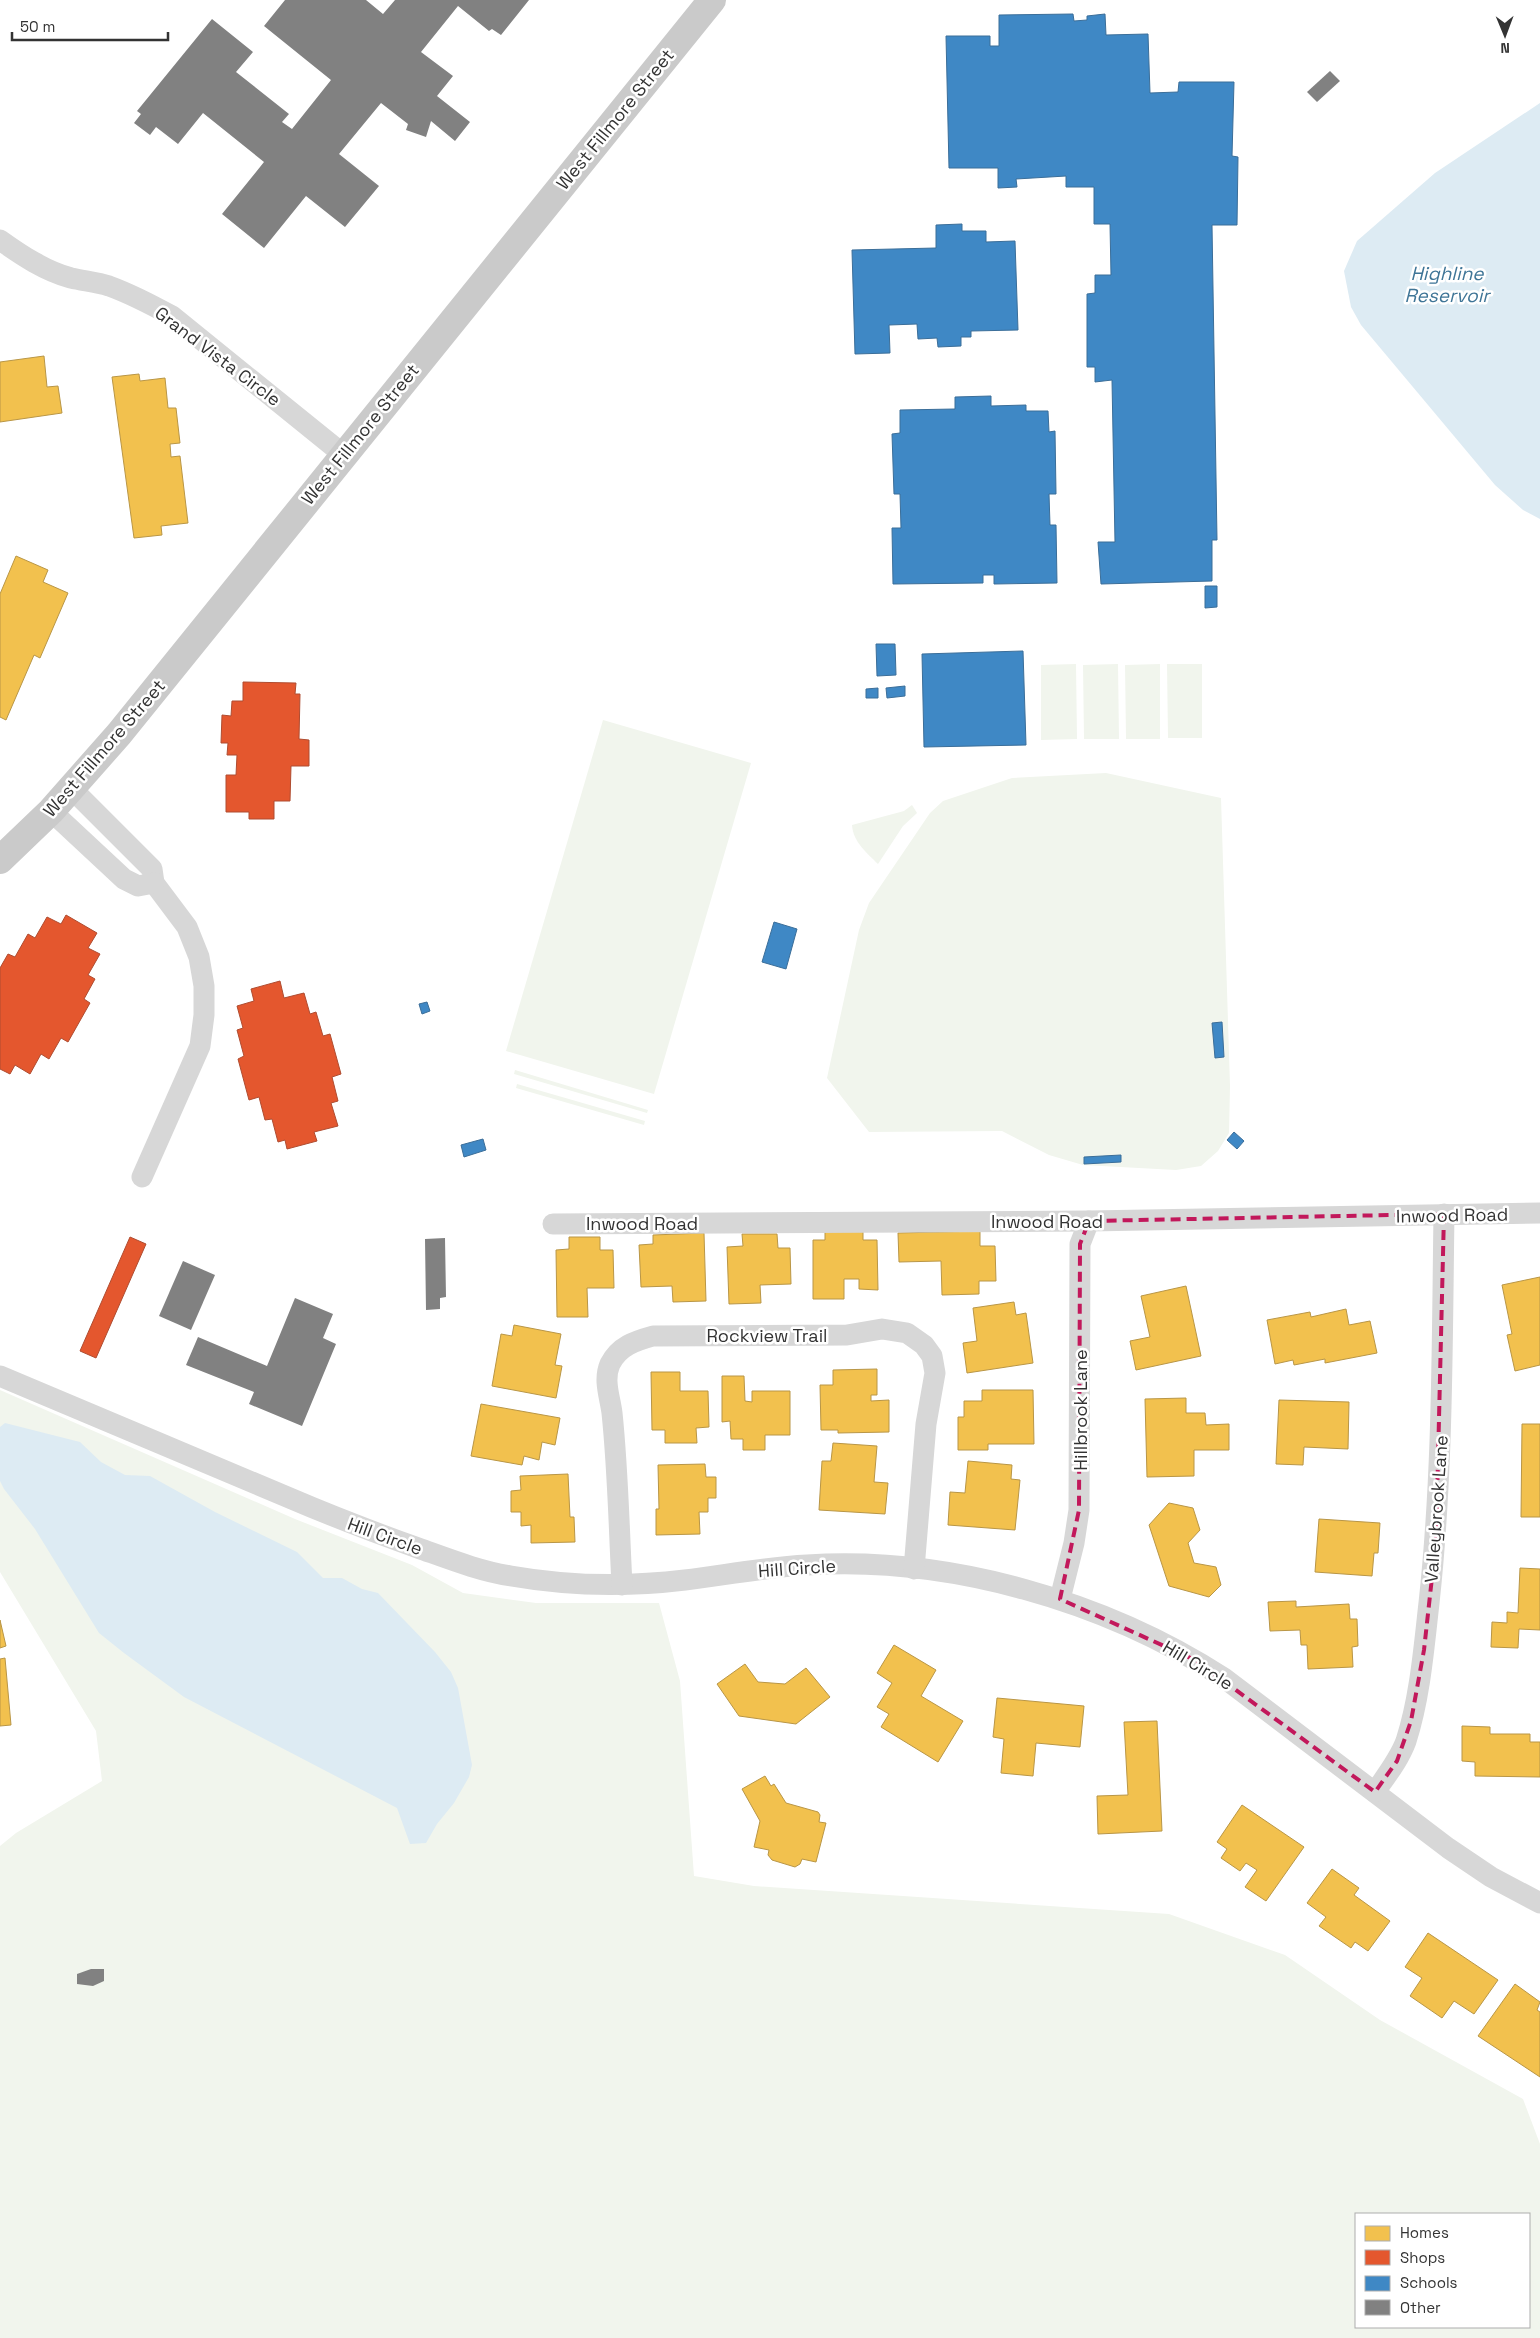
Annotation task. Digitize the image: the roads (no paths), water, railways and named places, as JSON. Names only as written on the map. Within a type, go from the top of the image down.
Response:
[{"type":"main road","name":"West Fillmore Street","points":[[0,860],[51,811],[156,689],[712,0]]},
{"type":"street","name":"Grand Vista Circle","points":[[0,240],[18,253],[46,268],[70,277],[108,286],[141,299],[172,316],[344,455]]},
{"type":"street","points":[[71,788],[152,869],[154,883],[187,927],[199,958],[204,986],[204,1015],[200,1046],[142,1177]]},
{"type":"street","points":[[51,811],[124,879],[138,886],[154,883]]},
{"type":"street","name":"Valleybrook Lane","points":[[1374,1792],[1397,1761],[1406,1741],[1424,1650],[1436,1540],[1441,1441],[1444,1214]]},
{"type":"street","name":"Inwood Road","points":[[553,1224],[1089,1221],[1540,1214]]},
{"type":"street","name":"Hillbrook Lane","points":[[1060,1599],[1074,1543],[1078,1510],[1080,1244],[1089,1221]]},
{"type":"street","name":"Rockview Trail","points":[[622,1585],[612,1411],[607,1378],[610,1364],[619,1351],[634,1341],[653,1336],[848,1334],[882,1329],[907,1333],[924,1345],[932,1356],[935,1373],[926,1424],[914,1569]]},
{"type":"street","name":"Hill Circle","points":[[0,1376],[344,1521],[466,1566],[508,1576],[622,1585],[684,1580],[808,1565],[914,1569],[950,1573],[1002,1583],[1060,1599],[1166,1644],[1224,1678],[1374,1792],[1491,1877],[1540,1903]]},
{"type":"water","name":"Highline Reservoir","points":[[1540,103],[1540,519],[1523,510],[1495,485],[1361,325],[1351,307],[1344,271],[1357,241],[1435,173]]},
{"type":"water","points":[[5,1423],[80,1442],[101,1462],[125,1475],[150,1476],[215,1512],[297,1552],[323,1578],[342,1578],[362,1589],[378,1593],[435,1652],[451,1672],[458,1688],[472,1765],[469,1777],[454,1803],[437,1824],[426,1843],[410,1844],[397,1808],[184,1697],[99,1633],[35,1529],[0,1481],[0,1427]]}]
